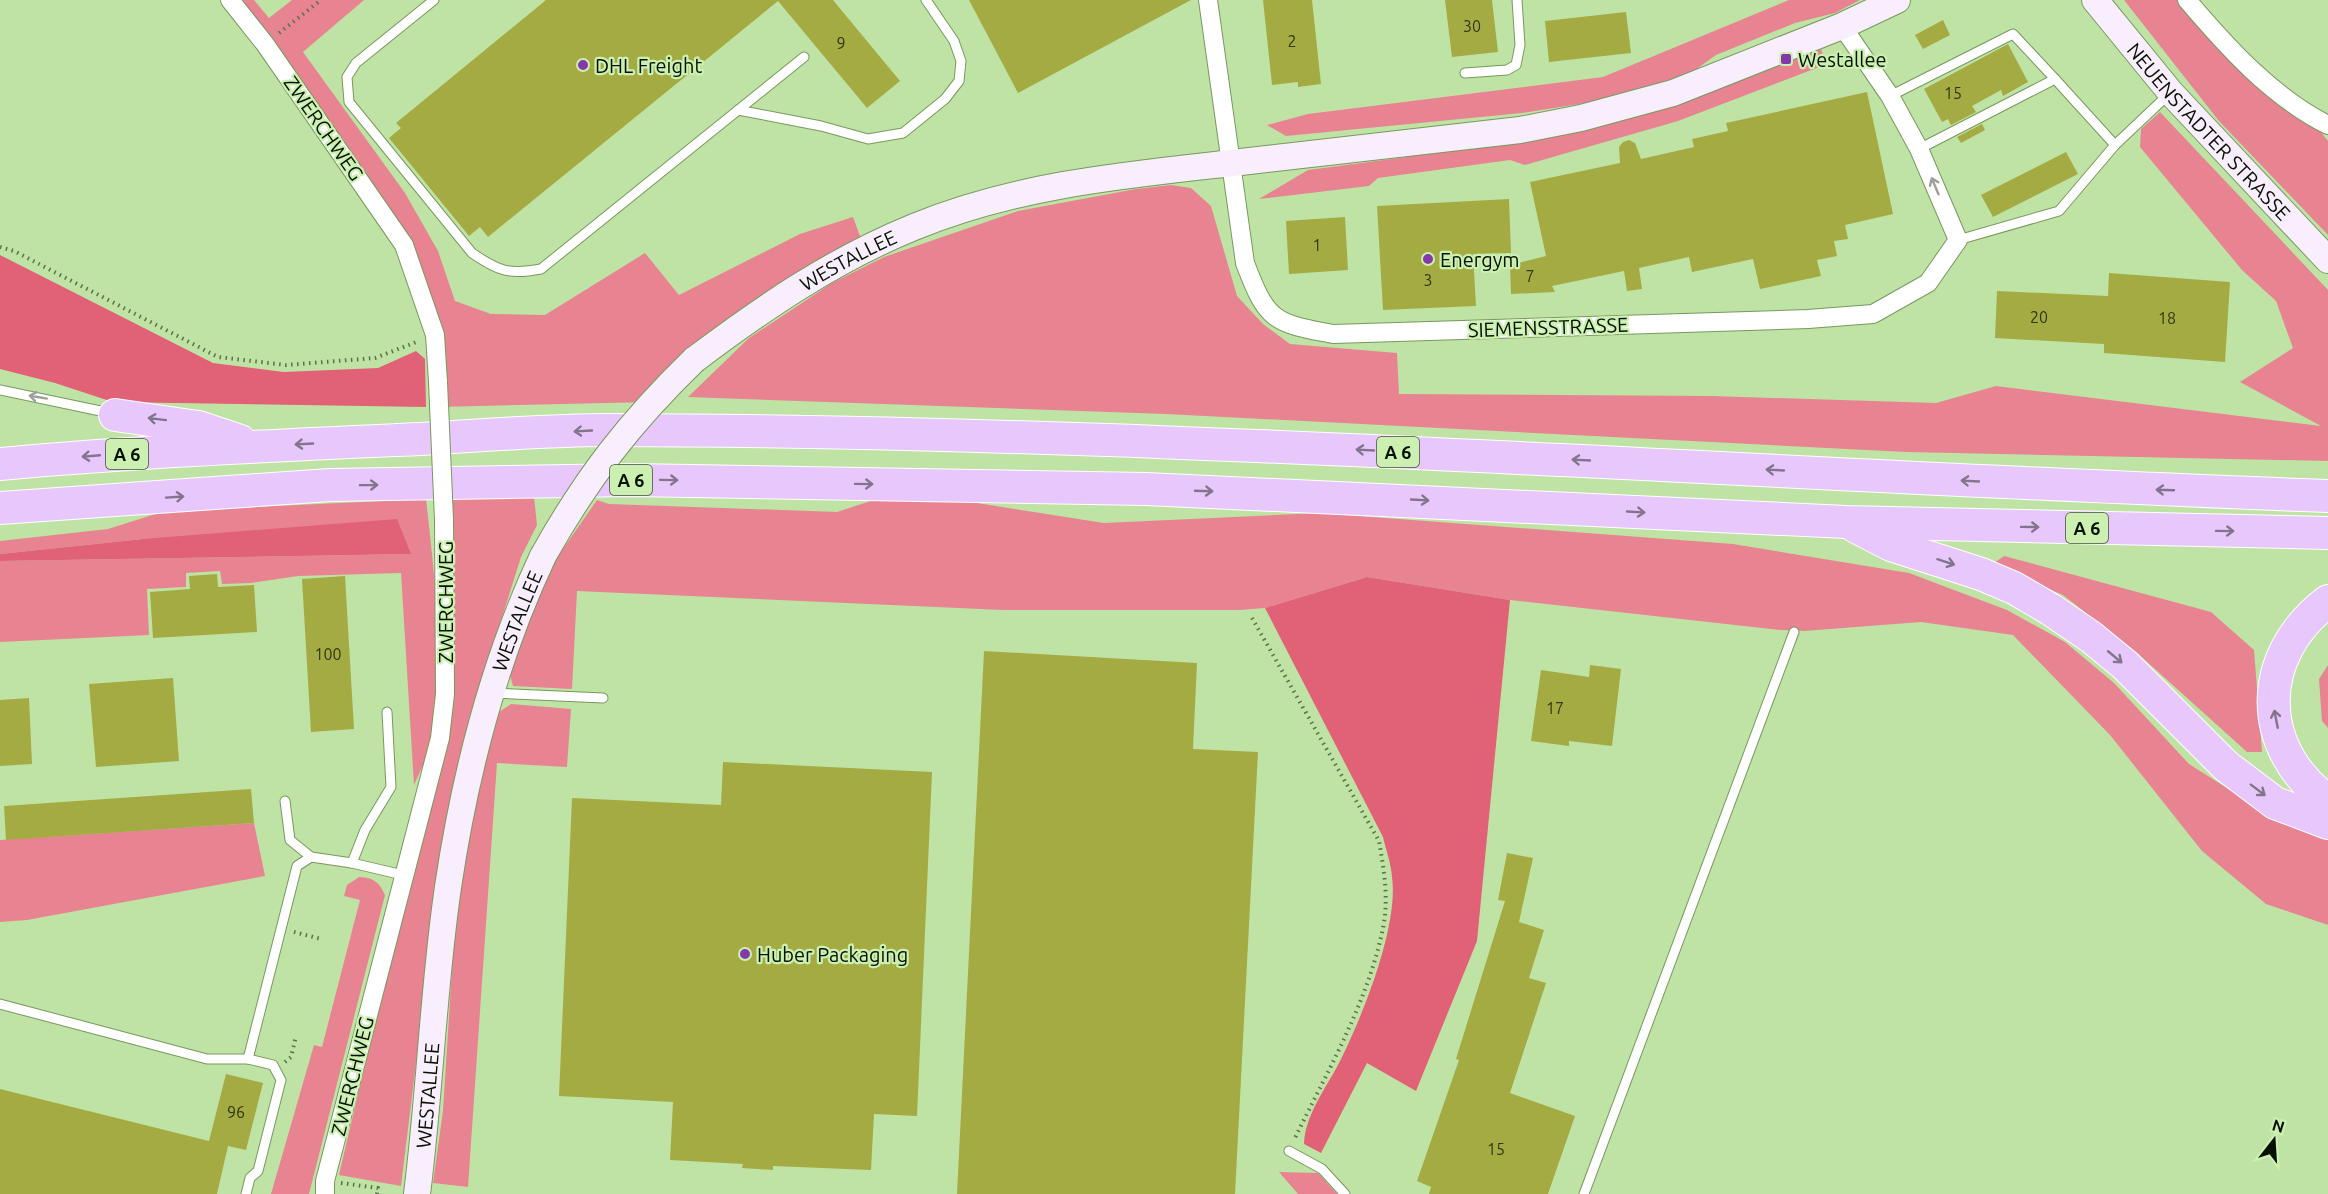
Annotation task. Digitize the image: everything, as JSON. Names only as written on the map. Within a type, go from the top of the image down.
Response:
[{"type":"highway","points":[[115,415],[198,427],[255,446]]},
{"type":"highway","name":"A 6","points":[[0,464],[98,455],[255,446],[601,430],[996,436],[1569,459],[2028,485],[2328,496]]},
{"type":"highway","name":"A 6","points":[[0,507],[330,485],[631,480],[1146,489],[1846,522],[2328,533]]},
{"type":"highway","points":[[1846,522],[1891,545],[1981,574],[2050,609],[2125,665],[2226,766],[2275,803],[2328,823]]},
{"type":"highway","points":[[2328,601],[2295,632],[2285,652],[2277,679],[2273,713],[2283,748],[2294,770],[2309,787],[2328,801]]},
{"type":"main road","name":"WESTALLEE","points":[[417,1194],[428,1109],[448,888],[465,788],[490,693],[517,611],[543,556],[573,503],[608,453],[650,402],[694,360],[762,308],[840,262],[915,227],[1007,196],[1105,177],[1520,130],[1581,118],[1673,93],[1842,26],[1897,0]]},
{"type":"main road","name":"NEUENSTADTER STRASSE","points":[[2095,0],[2171,93],[2328,260]]},
{"type":"street","name":"ZWERCHWEG","points":[[230,0],[265,44],[404,245],[435,335],[444,520],[445,694],[440,738],[403,875],[325,1187]]},
{"type":"street","name":"SIEMENSSTRASSE","points":[[1208,0],[1245,263],[1257,295],[1270,314],[1293,327],[1333,334],[1808,319],[1873,314],[1928,283],[1958,240]]},
{"type":"street","points":[[2187,0],[2259,76],[2305,113],[2328,125]]},
{"type":"street","points":[[1842,26],[1890,96],[1919,148],[1958,240]]},
{"type":"lane","points":[[434,0],[356,63],[347,77],[349,102],[472,253],[495,269],[510,273],[541,269],[804,57]]},
{"type":"lane","points":[[738,110],[821,126],[868,139],[903,134],[945,99],[959,81],[961,61],[954,41],[926,0]]},
{"type":"lane","points":[[1465,73],[1507,70],[1516,65],[1520,45],[1517,0]]},
{"type":"lane","points":[[1890,96],[2013,34],[2115,144]]},
{"type":"lane","points":[[1919,148],[2055,79]]},
{"type":"lane","points":[[1958,240],[2059,211],[2115,144],[2171,93]]},
{"type":"lane","points":[[0,390],[115,415]]},
{"type":"lane","points":[[1584,1194],[1794,632]]},
{"type":"lane","points":[[490,693],[603,698]]},
{"type":"lane","points":[[352,863],[365,830],[392,788],[387,712]]},
{"type":"lane","points":[[285,801],[290,840],[311,857],[352,863],[403,875]]},
{"type":"lane","points":[[248,1059],[297,866],[311,857]]},
{"type":"lane","points":[[0,1004],[207,1059],[248,1059],[273,1065],[281,1080],[258,1171],[250,1178],[246,1194]]},
{"type":"lane","points":[[1289,1151],[1322,1169],[1345,1194]]},
{"type":"path","points":[[265,44],[321,0]]},
{"type":"path","points":[[0,247],[14,251],[218,357],[286,365],[375,358],[435,335]]},
{"type":"path","points":[[1252,618],[1379,841],[1386,881],[1383,927],[1364,989],[1289,1151]]},
{"type":"path","points":[[282,928],[321,939]]},
{"type":"path","points":[[276,1070],[291,1057],[296,1036]]},
{"type":"path","points":[[325,1187],[378,1188],[377,1194]]},
{"type":"shaded area","points":[[230,0],[254,0],[269,18],[292,0],[364,0],[303,52],[405,193],[438,251],[455,301],[491,314],[545,315],[645,253],[679,295],[800,234],[853,217],[865,250],[650,402],[439,407],[438,382],[404,245]]},
{"type":"shaded area","points":[[1789,0],[1860,0],[1835,13],[1795,23],[1716,55],[1688,75],[1598,101],[1522,113],[1286,136],[1267,125],[1308,114],[1603,77]]},
{"type":"shaded area","points":[[2124,0],[2177,0],[2220,43],[2315,125],[2328,141],[2328,235],[2219,121]]},
{"type":"shaded area","points":[[1820,47],[1827,64],[1678,121],[1525,165],[1510,160],[1378,178],[1369,186],[1259,199],[1308,170],[1483,147],[1603,124],[1685,102]]},
{"type":"shaded area","points":[[2160,112],[2328,290],[2328,461],[1906,452],[1166,414],[688,397],[749,338],[832,283],[884,257],[1018,211],[1136,189],[1171,185],[1191,188],[1211,206],[1237,296],[1263,324],[1290,344],[1397,353],[1399,394],[1711,396],[1936,403],[1996,386],[2321,426],[2240,382],[2293,348],[2276,301],[2242,270],[2140,147],[2141,129]]},
{"type":"shaded area","points":[[0,255],[213,363],[284,372],[378,368],[416,351],[425,359],[426,407],[113,402],[55,383],[0,369]]},
{"type":"shaded area","points":[[901,491],[1104,523],[1319,513],[1733,544],[1909,573],[2007,610],[2065,642],[2114,683],[2189,764],[2279,821],[2328,837],[2328,925],[2266,904],[2202,851],[2110,735],[2013,635],[1921,622],[1804,631],[1781,630],[1510,600],[1367,577],[1265,608],[1240,610],[1003,610],[577,591],[572,689],[513,686],[508,668],[532,602],[558,556],[597,500],[609,504],[837,512]]},
{"type":"shaded area","points":[[534,496],[537,525],[521,557],[487,665],[437,891],[401,1186],[339,1175],[409,876],[447,736],[449,498]]},
{"type":"shaded area","points":[[426,499],[437,616],[439,677],[433,739],[414,785],[401,573],[298,576],[251,583],[222,584],[220,571],[186,573],[186,587],[147,589],[149,635],[0,642],[0,561],[410,554],[143,539],[0,554],[0,541],[108,529],[165,511]]},
{"type":"shaded area","points":[[397,519],[411,554],[0,561],[0,554],[143,539]]},
{"type":"shaded area","points":[[2004,556],[2211,612],[2254,650],[2262,752],[2247,752],[2135,651],[2063,595],[1991,565]]},
{"type":"shaded area","points":[[1367,577],[1510,600],[1477,941],[1416,1091],[1367,1063],[1321,1153],[1304,1144],[1305,1134],[1316,1103],[1338,1065],[1357,1024],[1376,973],[1390,921],[1393,898],[1392,877],[1383,837],[1265,608]]},
{"type":"shaded area","points":[[2328,665],[2328,728],[2322,721],[2319,679]]},
{"type":"shaded area","points":[[511,704],[571,709],[567,767],[497,763],[468,1187],[433,1183],[443,1111],[457,890],[493,716]]},
{"type":"shaded area","points":[[254,823],[265,876],[27,920],[0,922],[0,840]]},
{"type":"shaded area","points":[[359,877],[375,881],[385,895],[309,1194],[271,1194],[314,1045],[322,1047],[360,900],[344,896],[347,885]]},
{"type":"shaded area","points":[[1279,1172],[1318,1173],[1337,1194],[1298,1194]]},
{"type":"building","name":"DHL Freight","points":[[546,0],[833,0],[900,81],[867,108],[778,1],[488,237],[480,227],[469,236],[389,138],[401,128],[396,123]]},
{"type":"building","points":[[969,0],[1191,0],[1018,93]]},
{"type":"building","points":[[1263,0],[1312,0],[1321,84],[1298,87],[1298,82],[1272,85]]},
{"type":"building","points":[[1445,0],[1492,0],[1498,52],[1452,57]]},
{"type":"building","points":[[1626,12],[1631,53],[1549,62],[1545,21]]},
{"type":"building","points":[[1943,20],[1950,35],[1923,49],[1915,35]]},
{"type":"building","points":[[2008,44],[2028,82],[2003,96],[2001,90],[1972,106],[1976,112],[1951,125],[1948,119],[1942,122],[1924,89]]},
{"type":"building","points":[[1867,92],[1893,214],[1845,225],[1848,239],[1834,241],[1837,256],[1817,260],[1821,276],[1760,289],[1753,259],[1692,272],[1689,257],[1639,268],[1642,289],[1627,291],[1624,271],[1552,286],[1555,292],[1511,294],[1510,265],[1546,256],[1530,182],[1620,163],[1619,147],[1623,142],[1629,140],[1635,143],[1641,159],[1694,147],[1692,139],[1728,131],[1726,123]]},
{"type":"building","points":[[1982,124],[1985,130],[1961,143],[1957,137]]},
{"type":"building","points":[[2066,152],[2078,174],[1993,217],[1981,195]]},
{"type":"building","points":[[1509,199],[1511,253],[1473,254],[1476,306],[1383,310],[1377,206]]},
{"type":"building","points":[[1345,217],[1348,270],[1289,274],[1286,221]]},
{"type":"building","points":[[2109,273],[2230,282],[2225,362],[2104,353],[2104,344],[1995,338],[1997,291],[2108,296]]},
{"type":"building","points":[[217,574],[218,587],[254,585],[257,632],[153,638],[150,592],[190,589],[189,576]]},
{"type":"building","points":[[345,576],[354,729],[311,732],[302,579]]},
{"type":"building","points":[[984,651],[1197,663],[1193,749],[1258,752],[1235,1194],[957,1194]]},
{"type":"building","points":[[1590,665],[1621,669],[1612,746],[1569,741],[1569,746],[1531,741],[1541,670],[1589,677]]},
{"type":"building","points":[[173,678],[179,761],[96,767],[89,684]]},
{"type":"building","points":[[29,698],[32,764],[0,766],[0,700]]},
{"type":"building","name":"Huber Packaging","points":[[723,762],[932,772],[917,1116],[874,1114],[871,1170],[773,1166],[773,1170],[742,1168],[743,1164],[670,1160],[673,1102],[559,1096],[572,798],[721,805]]},
{"type":"building","points":[[251,789],[254,823],[6,840],[4,806]]},
{"type":"building","points":[[1507,853],[1533,858],[1519,922],[1544,930],[1529,978],[1546,983],[1510,1093],[1575,1116],[1548,1194],[1429,1194],[1431,1187],[1417,1181],[1459,1060],[1456,1059],[1505,901],[1498,900]]},
{"type":"building","points":[[226,1074],[263,1083],[246,1150],[228,1146],[217,1194],[0,1194],[0,1089],[209,1141]]},
{"type":"place","name":"Westallee","points":[[1786,59]]},
{"type":"place","name":"DHL Freight","points":[[583,65]]},
{"type":"place","name":"Energym","points":[[1428,259]]},
{"type":"place","name":"Huber Packaging","points":[[745,954]]}]
